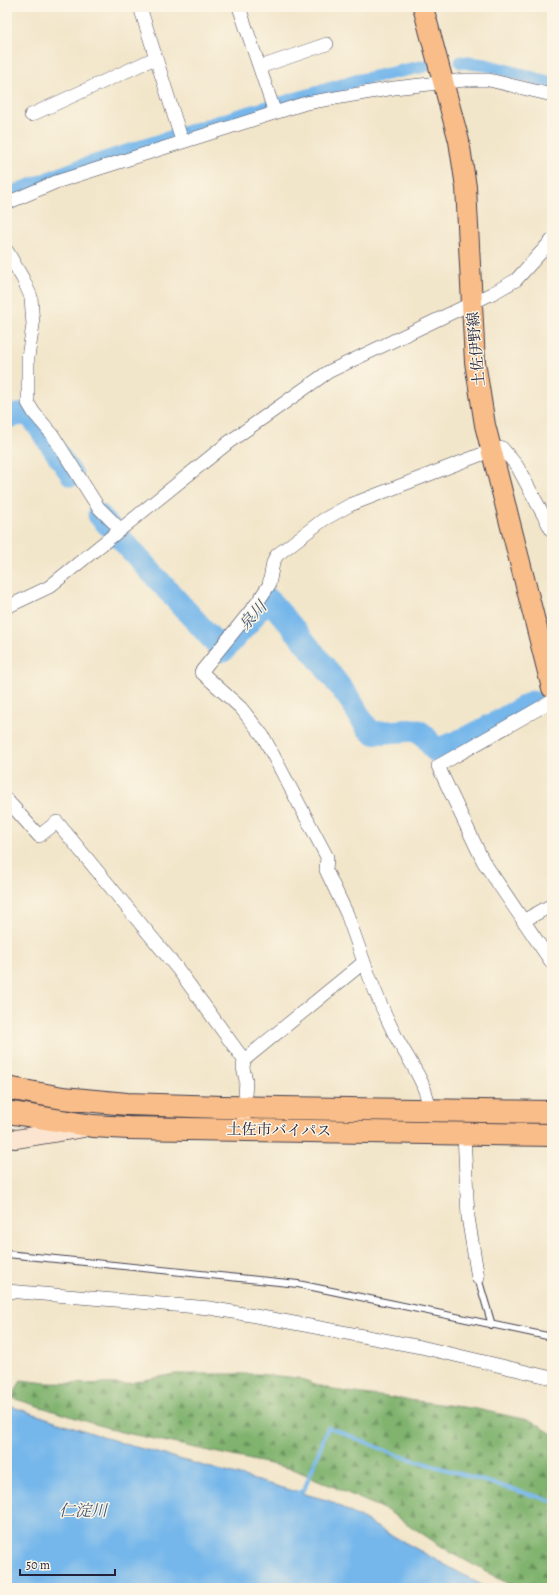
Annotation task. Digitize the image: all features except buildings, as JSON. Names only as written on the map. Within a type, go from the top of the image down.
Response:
[{"type":"highway","name":"土佐市バイパス","points":[[7,1088],[63,1098],[127,1104],[430,1111],[552,1112]]},
{"type":"highway","name":"土佐市バイパス","points":[[7,1112],[93,1126],[128,1128],[552,1135]]},
{"type":"main road","name":"土佐伊野線","points":[[423,7],[459,141],[466,187],[475,362],[485,424],[490,450],[531,600],[552,688]]},
{"type":"main road","points":[[7,1138],[16,1139],[93,1126]]},
{"type":"street","points":[[140,7],[181,136]]},
{"type":"street","points":[[239,7],[273,107]]},
{"type":"street","points":[[260,67],[327,44]]},
{"type":"street","points":[[31,115],[155,58]]},
{"type":"street","points":[[7,203],[56,182],[181,136],[273,107],[444,81],[489,80],[552,95]]},
{"type":"street","points":[[7,607],[49,587],[229,442],[305,387],[328,372],[473,303],[516,280],[552,240]]},
{"type":"street","points":[[7,251],[23,279],[31,297],[33,325],[28,357],[28,403],[34,413],[52,434],[98,507],[120,529]]},
{"type":"street","points":[[431,1133],[430,1111],[425,1086],[378,1002],[347,914],[326,870],[327,857],[263,736],[241,708],[201,672],[257,603],[269,585],[273,563],[277,555],[324,520],[350,505],[490,450],[502,448],[517,466],[552,531]]},
{"type":"street","points":[[552,701],[438,766],[483,861],[552,964]]},
{"type":"street","points":[[7,800],[39,836],[57,822],[177,968],[244,1060],[243,1068],[246,1080],[243,1130]]},
{"type":"street","points":[[523,921],[552,906]]},
{"type":"street","points":[[244,1060],[364,962]]},
{"type":"street","points":[[464,1134],[468,1217],[478,1278]]},
{"type":"street","points":[[7,1291],[210,1308],[421,1347],[552,1378]]},
{"type":"lane","points":[[7,1254],[298,1284],[552,1337]]},
{"type":"lane","points":[[478,1278],[492,1325]]},
{"type":"green space","points":[[174,1374],[259,1374],[298,1378],[333,1390],[477,1409],[532,1421],[552,1434],[552,1588],[516,1588],[450,1552],[388,1511],[293,1469],[121,1432],[12,1398],[21,1380],[46,1383],[125,1384]]},
{"type":"water","name":"仁淀川","points":[[7,1405],[125,1444],[330,1501],[487,1588],[7,1588]]},
{"type":"waterway","points":[[461,62],[486,65],[552,83]]},
{"type":"waterway","points":[[7,194],[76,167],[236,116],[359,80],[425,66]]},
{"type":"waterway","name":"泉川","points":[[7,417],[22,414],[32,417],[72,475]]},
{"type":"waterway","name":"泉川","points":[[99,515],[223,651],[250,621],[267,598],[320,661],[350,700],[367,727],[373,733],[416,730],[425,736],[435,750],[472,735],[532,702]]},
{"type":"waterway","points":[[293,1495],[304,1490],[328,1427],[397,1455],[552,1501]]}]
